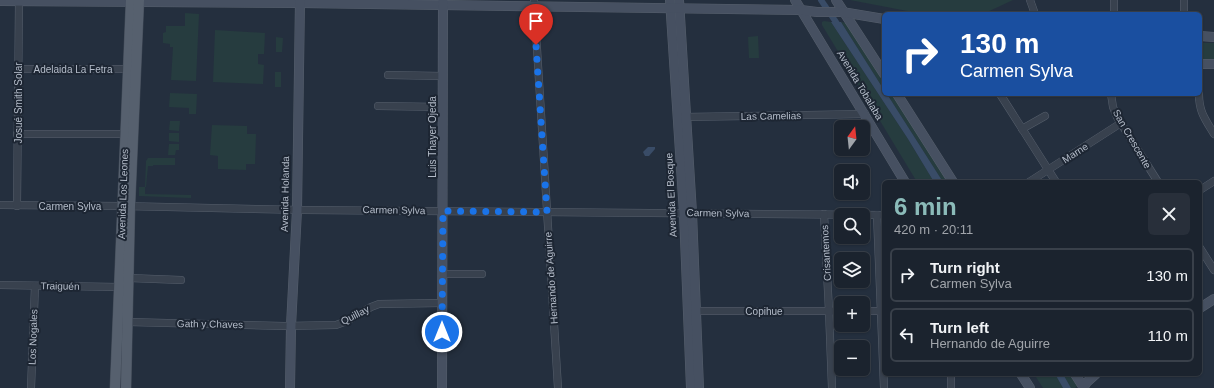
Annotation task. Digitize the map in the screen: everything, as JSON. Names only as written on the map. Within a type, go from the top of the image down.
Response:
[{"type":"main road","name":"Avenida Los Leones","points":[[126,388],[129,278],[125,134],[128,69],[135,1]]},
{"type":"main road","name":"Avenida Los Leones","points":[[115,388],[119,287],[126,206],[135,1]]},
{"type":"street","name":"Avenida Tobalaba","points":[[794,0],[904,180]]},
{"type":"street","points":[[1030,0],[1034,12]]},
{"type":"street","points":[[1114,0],[1114,12]]},
{"type":"street","points":[[1184,0],[1184,12]]},
{"type":"street","points":[[0,1],[300,1],[675,4],[801,10],[832,9],[882,19]]},
{"type":"street","name":"Josué Smith Solar","points":[[17,206],[18,1]]},
{"type":"street","name":"Avenida Holanda","points":[[290,388],[296,210],[300,1]]},
{"type":"street","name":"Luis Thayer Ojeda","points":[[442,388],[443,2]]},
{"type":"street","name":"Hernando de Aguirre","points":[[534,3],[558,388]]},
{"type":"street","name":"Avenida El Bosque","points":[[675,4],[688,213],[692,311],[699,388]]},
{"type":"street","points":[[832,9],[882,72]]},
{"type":"street","points":[[1202,36],[1214,37]]},
{"type":"street","points":[[1202,64],[1214,64]]},
{"type":"street","name":"Adelaida La Fetra","points":[[18,69],[128,69]]},
{"type":"street","points":[[388,75],[443,76]]},
{"type":"street","points":[[898,96],[953,180]]},
{"type":"street","points":[[1001,96],[1055,180]]},
{"type":"street","name":"San Crescente","points":[[1111,96],[1113,107],[1121,123],[1157,180]]},
{"type":"street","points":[[1199,96],[1202,114],[1214,134]]},
{"type":"street","points":[[378,106],[443,107]]},
{"type":"street","name":"Las Camelias","points":[[682,117],[864,114]]},
{"type":"street","points":[[1022,129],[1045,116]]},
{"type":"street","name":"Marne","points":[[1032,180],[1121,123]]},
{"type":"street","points":[[17,134],[125,134]]},
{"type":"street","points":[[1202,189],[1214,181]]},
{"type":"street","name":"Carmen Sylva","points":[[0,205],[296,210],[880,215]]},
{"type":"street","name":"Crisantemos","points":[[824,214],[832,388]]},
{"type":"street","points":[[870,311],[882,311],[880,215]]},
{"type":"street","points":[[1202,251],[1214,270]]},
{"type":"street","points":[[442,274],[482,274]]},
{"type":"street","points":[[129,278],[181,280]]},
{"type":"street","name":"Traiguén","points":[[0,285],[119,287]]},
{"type":"street","name":"Los Nogales","points":[[31,388],[35,286]]},
{"type":"street","points":[[1202,307],[1214,299]]},
{"type":"street","name":"Quillay","points":[[291,326],[336,325],[379,304],[442,304]]},
{"type":"street","name":"Avenida El Bosque","points":[[691,388],[692,311]]},
{"type":"street","name":"Copihue","points":[[692,311],[834,311]]},
{"type":"street","name":"Gath y Chaves","points":[[128,322],[291,326]]},
{"type":"street","points":[[884,376],[884,388]]},
{"type":"street","points":[[950,376],[951,388]]},
{"type":"street","points":[[1022,376],[1028,388]]},
{"type":"street","points":[[1076,376],[1083,388],[1094,376]]},
{"type":"green space","points":[[850,0],[1013,0],[987,12],[913,12]]},
{"type":"green space","points":[[185,13],[199,14],[196,81],[171,80],[173,47],[170,47],[170,44],[163,43],[163,33],[166,32],[166,26],[185,26]]},
{"type":"green space","points":[[822,22],[831,22],[908,139],[933,180],[916,180],[822,25]]},
{"type":"green space","points":[[841,22],[847,23],[882,73],[882,87]]},
{"type":"green space","points":[[215,30],[265,33],[264,54],[258,54],[258,64],[264,65],[263,84],[213,82]]},
{"type":"green space","points":[[758,36],[759,58],[749,58],[748,37]]},
{"type":"green space","points":[[276,37],[283,38],[282,52],[276,52]]},
{"type":"green space","points":[[1202,43],[1214,43],[1214,61],[1202,61]]},
{"type":"green space","points":[[275,72],[281,72],[281,87],[275,87]]},
{"type":"green space","points":[[170,93],[197,94],[196,114],[189,114],[189,108],[169,107]]},
{"type":"green space","points":[[888,96],[897,96],[949,180],[942,180]]},
{"type":"green space","points":[[170,121],[180,121],[179,131],[169,130]]},
{"type":"green space","points":[[212,125],[247,126],[247,134],[256,134],[255,164],[246,164],[246,170],[218,169],[218,156],[210,155]]},
{"type":"green space","points":[[169,133],[179,133],[179,142],[169,141]]},
{"type":"green space","points":[[169,144],[179,144],[179,150],[176,150],[175,155],[168,155]]},
{"type":"green space","points":[[148,158],[175,158],[175,165],[148,166],[145,187],[146,161]]},
{"type":"green space","points":[[139,187],[145,187],[145,194],[191,195],[191,198],[139,196]]},
{"type":"green space","points":[[1035,376],[1056,376],[1063,388],[1043,388]]},
{"type":"green space","points":[[1064,376],[1073,376],[1079,385],[1075,388],[1071,388]]},
{"type":"water","points":[[831,22],[841,22],[882,87],[882,96],[888,96],[942,180],[933,180],[908,139]]},
{"type":"water","points":[[648,147],[655,147],[655,149],[649,156],[645,156],[643,152]]},
{"type":"water","points":[[1056,376],[1064,376],[1071,388],[1063,388]]},
{"type":"waterway","points":[[821,0],[840,28]]},
{"type":"route","points":[[442,332],[443,211],[547,212],[536,45]]}]
